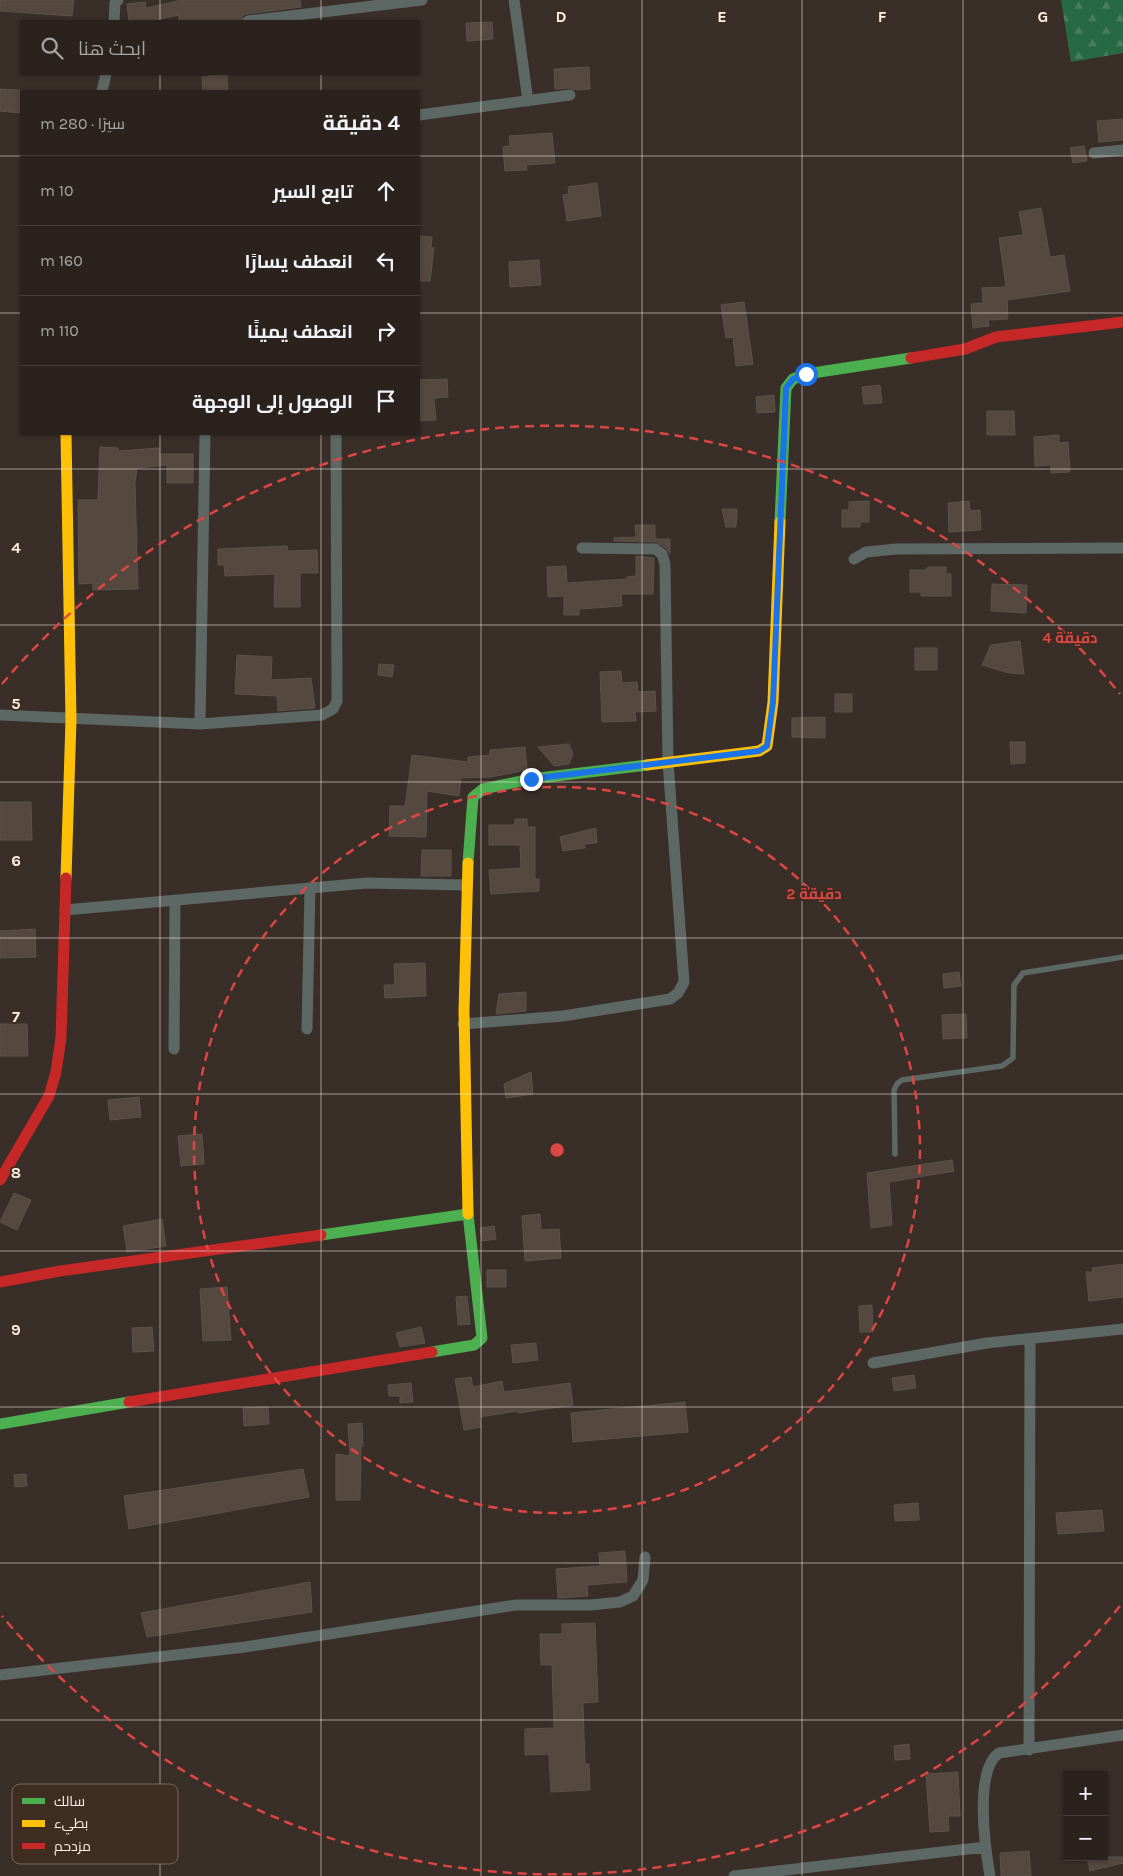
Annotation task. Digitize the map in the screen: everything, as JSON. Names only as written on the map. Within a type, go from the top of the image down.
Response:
[{"type":"street","points":[[114,20],[118,0]]},
{"type":"street","points":[[256,20],[422,0]]},
{"type":"street","points":[[514,0],[528,101]]},
{"type":"street","points":[[102,90],[106,75]]},
{"type":"street","points":[[420,115],[570,95]]},
{"type":"street","points":[[1094,153],[1123,150]]},
{"type":"street","points":[[0,1424],[474,1344],[482,1338],[468,1214],[462,1024],[465,885],[470,806],[474,797],[483,789],[531,779],[759,751],[767,746],[773,702],[786,388],[793,379],[806,374],[965,350],[996,337],[1123,322]]},
{"type":"street","points":[[0,1180],[49,1096],[56,1072],[61,1038],[71,720],[66,435]]},
{"type":"street","points":[[200,724],[205,435]]},
{"type":"street","points":[[0,715],[71,720],[200,724],[322,715],[332,709],[336,701],[336,435]]},
{"type":"street","points":[[462,1024],[563,1016],[670,999],[678,993],[684,982],[668,762],[665,564],[662,554],[655,549],[582,548]]},
{"type":"street","points":[[854,559],[866,552],[896,549],[1123,548]]},
{"type":"street","points":[[65,910],[367,884],[465,885]]},
{"type":"street","points":[[307,1029],[310,888]]},
{"type":"street","points":[[174,1049],[175,900]]},
{"type":"street","points":[[0,1282],[60,1271],[468,1214]]},
{"type":"street","points":[[873,1363],[987,1343],[1123,1330]]},
{"type":"street","points":[[1029,1750],[1030,1339]]},
{"type":"street","points":[[0,1675],[245,1647],[516,1605],[591,1605],[620,1602],[633,1596],[643,1580],[645,1557]]},
{"type":"street","points":[[990,1876],[985,1847],[984,1790],[988,1767],[992,1758],[999,1754],[1123,1735]]},
{"type":"street","points":[[734,1876],[985,1847]]},
{"type":"lane","points":[[895,1154],[894,1090],[897,1084],[902,1080],[1002,1066],[1013,1058],[1014,985],[1023,973],[1123,957]]},
{"type":"green space","points":[[1061,0],[1123,0],[1123,53],[1071,62]]},
{"type":"building","points":[[0,0],[74,0],[72,16],[0,11]]},
{"type":"building","points":[[182,0],[300,0],[301,7],[247,14],[243,15],[241,20],[179,20],[179,15],[156,20],[129,20],[127,4],[145,2],[146,8]]},
{"type":"building","points":[[492,22],[493,39],[467,41],[466,23]]},
{"type":"building","points":[[589,67],[590,89],[555,89],[554,69]]},
{"type":"building","points":[[227,75],[228,90],[203,90],[202,77]]},
{"type":"building","points":[[0,89],[21,90],[20,113],[0,111]]},
{"type":"building","points":[[1123,119],[1123,140],[1099,142],[1097,121]]},
{"type":"building","points":[[552,133],[555,163],[526,165],[527,170],[505,171],[503,147],[510,146],[509,136]]},
{"type":"building","points":[[1084,146],[1087,161],[1073,163],[1070,148]]},
{"type":"building","points":[[597,183],[601,216],[567,221],[563,195],[569,194],[568,187]]},
{"type":"building","points":[[1041,208],[1050,257],[1064,255],[1070,291],[1007,300],[1008,319],[988,320],[989,326],[973,328],[971,304],[983,303],[982,288],[1006,287],[999,238],[1023,235],[1019,212]]},
{"type":"building","points":[[420,236],[432,237],[431,248],[434,248],[430,281],[420,281]]},
{"type":"building","points":[[539,260],[541,285],[510,287],[509,262]]},
{"type":"building","points":[[744,302],[753,364],[736,366],[733,337],[726,338],[721,305]]},
{"type":"building","points":[[447,379],[448,397],[434,398],[436,420],[420,421],[420,380]]},
{"type":"building","points":[[880,385],[882,403],[864,404],[862,387]]},
{"type":"building","points":[[774,395],[775,412],[757,413],[756,397]]},
{"type":"building","points":[[987,411],[1014,411],[1015,435],[987,435]]},
{"type":"building","points":[[1059,435],[1059,443],[1068,442],[1070,472],[1051,473],[1051,465],[1035,466],[1034,437]]},
{"type":"building","points":[[100,447],[118,448],[118,451],[159,448],[159,454],[193,454],[193,483],[167,483],[167,465],[137,468],[135,483],[138,589],[93,590],[93,583],[79,584],[78,500],[98,500]]},
{"type":"building","points":[[869,501],[869,522],[860,522],[860,527],[842,527],[842,510],[849,510],[849,502]]},
{"type":"building","points":[[969,501],[970,511],[980,510],[981,530],[949,532],[948,503]]},
{"type":"building","points":[[722,509],[737,509],[736,527],[726,527]]},
{"type":"building","points":[[635,525],[655,525],[655,539],[670,539],[670,554],[666,548],[656,542],[614,541],[614,538],[636,537]]},
{"type":"building","points":[[287,546],[288,551],[317,550],[318,573],[300,573],[300,607],[274,607],[275,574],[225,576],[224,565],[218,565],[218,549]]},
{"type":"building","points":[[636,556],[654,558],[653,594],[621,594],[622,606],[579,609],[579,615],[564,615],[564,596],[548,597],[547,567],[566,566],[567,583],[627,579],[627,577],[636,576]]},
{"type":"building","points":[[928,567],[946,567],[946,574],[951,574],[951,596],[921,596],[921,592],[910,592],[910,570],[925,570]]},
{"type":"building","points":[[992,584],[1027,585],[1026,613],[991,611]]},
{"type":"building","points":[[1020,641],[1024,674],[1009,673],[982,665],[991,645]]},
{"type":"building","points":[[915,648],[937,648],[937,670],[915,670]]},
{"type":"building","points":[[237,655],[272,657],[271,680],[311,678],[315,708],[278,711],[277,696],[235,694]]},
{"type":"building","points":[[379,664],[394,665],[392,677],[378,675]]},
{"type":"building","points":[[621,671],[622,683],[637,682],[638,692],[655,691],[656,711],[635,712],[636,721],[602,722],[600,672]]},
{"type":"building","points":[[835,694],[852,694],[852,712],[835,712]]},
{"type":"building","points":[[825,717],[825,738],[792,737],[792,718]]},
{"type":"building","points":[[1010,742],[1025,742],[1025,763],[1011,764]]},
{"type":"building","points":[[569,744],[573,754],[569,764],[554,766],[538,747]]},
{"type":"building","points":[[525,747],[527,770],[491,777],[461,778],[459,796],[427,791],[426,837],[389,836],[390,806],[405,806],[412,755],[468,762],[468,757],[490,755],[490,750]]},
{"type":"building","points":[[0,802],[31,802],[32,840],[0,840]]},
{"type":"building","points":[[515,819],[527,819],[527,827],[535,827],[535,879],[539,879],[539,891],[491,894],[489,870],[521,868],[520,845],[489,845],[489,825],[515,825]]},
{"type":"building","points":[[596,828],[597,843],[584,844],[585,848],[563,851],[560,837]]},
{"type":"building","points":[[422,850],[451,850],[451,876],[421,876]]},
{"type":"building","points":[[35,929],[36,957],[0,958],[0,931]]},
{"type":"building","points":[[425,963],[426,996],[385,998],[384,985],[395,985],[394,964]]},
{"type":"building","points":[[959,972],[961,986],[944,988],[943,974]]},
{"type":"building","points":[[526,992],[526,1011],[496,1014],[499,994]]},
{"type":"building","points":[[966,1014],[967,1038],[943,1039],[942,1015]]},
{"type":"building","points":[[0,1024],[27,1024],[28,1056],[0,1056]]},
{"type":"building","points":[[531,1072],[533,1094],[506,1098],[504,1084]]},
{"type":"building","points":[[139,1097],[141,1117],[110,1120],[108,1100]]},
{"type":"building","points":[[202,1134],[204,1164],[181,1166],[178,1136]]},
{"type":"building","points":[[952,1160],[954,1171],[889,1182],[892,1225],[871,1228],[867,1173]]},
{"type":"building","points":[[14,1193],[31,1200],[17,1230],[0,1222]]},
{"type":"building","points":[[540,1214],[541,1230],[559,1229],[561,1258],[525,1261],[522,1216]]},
{"type":"building","points":[[162,1219],[166,1246],[127,1252],[123,1226]]},
{"type":"building","points":[[494,1226],[496,1239],[482,1241],[480,1228]]},
{"type":"building","points":[[1123,1264],[1123,1297],[1089,1301],[1086,1272],[1093,1272],[1092,1268]]},
{"type":"building","points":[[487,1270],[506,1270],[506,1287],[487,1287]]},
{"type":"building","points":[[227,1287],[231,1340],[203,1341],[200,1289]]},
{"type":"building","points":[[467,1296],[470,1324],[458,1325],[456,1297]]},
{"type":"building","points":[[872,1305],[873,1332],[860,1332],[859,1306]]},
{"type":"building","points":[[152,1327],[154,1351],[133,1352],[132,1328]]},
{"type":"building","points":[[421,1327],[425,1343],[400,1347],[396,1333]]},
{"type":"building","points":[[536,1343],[538,1360],[513,1363],[511,1345]]},
{"type":"building","points":[[914,1375],[916,1388],[894,1391],[892,1378]]},
{"type":"building","points":[[471,1377],[473,1387],[502,1381],[504,1392],[570,1383],[573,1405],[479,1417],[481,1427],[464,1430],[455,1379]]},
{"type":"building","points":[[411,1383],[413,1402],[400,1403],[400,1396],[389,1396],[388,1385]]},
{"type":"building","points":[[685,1402],[688,1432],[573,1442],[571,1413]]},
{"type":"building","points":[[268,1407],[269,1424],[244,1426],[243,1408]]},
{"type":"building","points":[[362,1423],[363,1446],[361,1446],[360,1500],[336,1500],[336,1454],[350,1456],[348,1424]]},
{"type":"building","points":[[303,1469],[309,1497],[129,1529],[124,1496]]},
{"type":"building","points":[[26,1474],[27,1486],[15,1487],[14,1475]]},
{"type":"building","points":[[918,1503],[919,1520],[895,1521],[894,1505]]},
{"type":"building","points":[[1102,1510],[1104,1531],[1058,1534],[1056,1513]]},
{"type":"building","points":[[625,1551],[627,1582],[587,1585],[588,1596],[558,1598],[556,1569],[600,1566],[599,1553]]},
{"type":"building","points":[[310,1582],[312,1612],[147,1637],[141,1613]]},
{"type":"building","points":[[595,1623],[598,1702],[583,1703],[585,1764],[589,1764],[590,1790],[551,1792],[549,1754],[525,1755],[525,1729],[554,1728],[552,1665],[541,1665],[540,1634],[562,1634],[562,1624]]},
{"type":"building","points":[[909,1744],[910,1759],[895,1760],[894,1746]]},
{"type":"building","points":[[958,1772],[960,1816],[948,1816],[949,1831],[930,1832],[926,1774]]},
{"type":"building","points":[[1029,1851],[1031,1876],[1001,1876],[1000,1853]]},
{"type":"building","points":[[1108,1857],[1123,1857],[1123,1863],[1090,1871],[1088,1861],[1108,1861]]},
{"type":"traffic: fast","points":[[780,522],[786,388],[793,379],[806,374],[911,358]]},
{"type":"traffic: fast","points":[[468,863],[473,797],[483,789],[531,779],[647,765]]},
{"type":"traffic: fast","points":[[321,1235],[468,1214],[482,1338],[474,1345],[432,1352]]},
{"type":"traffic: fast","points":[[0,1424],[129,1402]]},
{"type":"traffic: slow","points":[[66,435],[71,720],[66,878]]},
{"type":"traffic: slow","points":[[647,765],[759,751],[767,746],[773,702],[780,522]]},
{"type":"traffic: slow","points":[[468,863],[464,1011],[468,1214]]},
{"type":"traffic: jam","points":[[911,358],[965,349],[996,337],[1123,322]]},
{"type":"traffic: jam","points":[[0,1180],[49,1096],[56,1072],[61,1038],[66,878]]},
{"type":"traffic: jam","points":[[0,1282],[60,1271],[321,1235]]},
{"type":"traffic: jam","points":[[129,1402],[432,1352]]},
{"type":"route","points":[[531,779],[759,751],[764,750],[767,746],[773,702],[786,388],[793,379],[806,374]]}]
